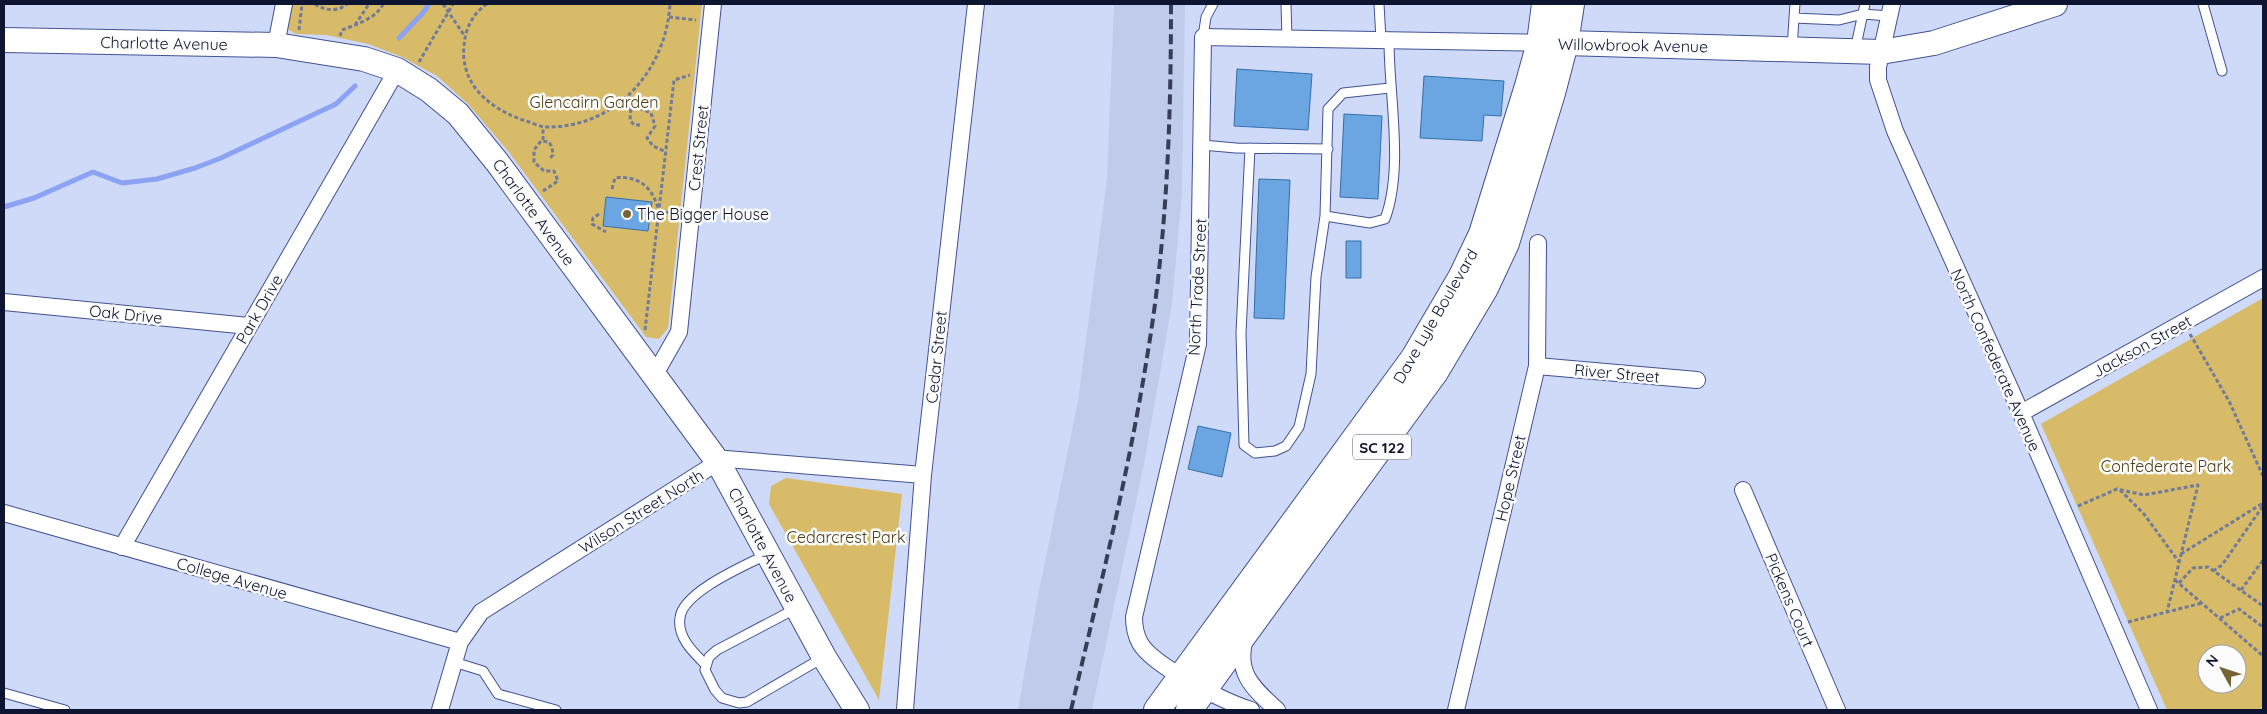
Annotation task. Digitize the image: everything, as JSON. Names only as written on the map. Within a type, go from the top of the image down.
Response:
[{"type":"main road","name":"Dave Lyle Boulevard","points":[[1190,710],[1436,372],[1485,288],[1506,243],[1516,213],[1553,43],[1545,4]]},
{"type":"main road","name":"Dave Lyle Boulevard","points":[[1156,710],[1414,358],[1462,276],[1482,234],[1553,43],[1571,4]]},
{"type":"street","points":[[284,4],[287,46]]},
{"type":"street","name":"Crest Street","points":[[654,376],[679,332],[704,21],[713,4]]},
{"type":"street","name":"Cedar Street","points":[[905,710],[923,476],[976,4]]},
{"type":"street","name":"Willowbrook Avenue","points":[[1204,37],[1553,43],[1881,52],[1934,43],[2055,4]]},
{"type":"street","name":"North Confederate Avenue","points":[[1891,10],[1881,52],[1878,80],[1895,131],[2149,710]]},
{"type":"street","name":"North Trade Street","points":[[1204,37],[1198,344],[1134,617],[1134,628],[1140,643],[1157,659],[1204,689],[1251,710]]},
{"type":"street","name":"Charlotte Avenue","points":[[4,40],[287,46],[364,59],[404,74],[429,90],[458,114],[498,162],[718,462],[824,657],[858,710]]},
{"type":"street","name":"Park Drive","points":[[122,547],[249,326],[404,74]]},
{"type":"street","name":"Hope Street","points":[[1456,710],[1537,366],[1538,243]]},
{"type":"street","name":"Jackson Street","points":[[2020,413],[2263,278]]},
{"type":"street","name":"Oak Drive","points":[[4,302],[249,326]]},
{"type":"street","name":"River Street","points":[[1537,366],[1697,380]]},
{"type":"street","name":"Wilson Street North","points":[[440,710],[460,642],[480,612],[718,462],[726,459],[923,476]]},
{"type":"street","name":"Pickens Court","points":[[1743,490],[1837,710]]},
{"type":"street","name":"College Avenue","points":[[4,513],[460,642]]},
{"type":"street","points":[[1247,630],[1241,651],[1244,674],[1277,710]]},
{"type":"lane","points":[[1204,37],[1206,17],[1213,4]]},
{"type":"lane","points":[[1286,4],[1287,38]]},
{"type":"lane","points":[[1325,216],[1370,223],[1385,219],[1394,182],[1390,88],[1379,4]]},
{"type":"lane","points":[[1792,50],[1795,4]]},
{"type":"lane","points":[[1855,52],[1866,4]]},
{"type":"lane","points":[[2203,4],[2222,71]]},
{"type":"lane","points":[[1794,18],[1839,20],[1891,10]]},
{"type":"lane","points":[[1250,148],[1241,333],[1242,427],[1244,445],[1255,453],[1275,451],[1286,446],[1299,427],[1311,374],[1316,277],[1325,216],[1328,109],[1342,93],[1390,88]]},
{"type":"lane","points":[[1202,144],[1250,148],[1328,149]]},
{"type":"lane","points":[[768,554],[703,590],[682,610],[680,623],[686,641],[705,664],[705,670],[715,690],[722,698],[739,703],[747,702],[824,657]]},
{"type":"lane","points":[[705,664],[717,650],[797,608]]},
{"type":"lane","points":[[454,662],[486,673],[498,694],[556,710]]},
{"type":"lane","points":[[4,693],[65,710]]},
{"type":"path","points":[[287,46],[302,4]]},
{"type":"path","points":[[315,4],[320,8],[335,10],[347,4]]},
{"type":"path","points":[[355,25],[369,4]]},
{"type":"path","points":[[336,53],[342,30],[355,25],[382,8],[383,4]]},
{"type":"path","points":[[443,4],[464,36]]},
{"type":"path","points":[[404,74],[453,4]]},
{"type":"path","points":[[487,4],[480,8],[464,36],[464,65],[484,100],[513,117],[543,127],[587,119],[624,101],[633,93],[654,63],[667,32],[670,4]]},
{"type":"path","points":[[669,17],[704,21]]},
{"type":"path","points":[[696,30],[704,21]]},
{"type":"path","points":[[642,337],[651,289],[674,80],[691,75],[692,66]]},
{"type":"path","points":[[624,101],[631,109],[630,120],[634,125],[641,125]]},
{"type":"path","points":[[631,109],[639,108],[651,113],[655,126],[648,138],[653,146],[666,152]]},
{"type":"path","points":[[543,127],[543,140]]},
{"type":"path","points":[[543,140],[549,142],[552,147],[553,155],[550,158]]},
{"type":"path","points":[[535,193],[550,188],[558,181],[554,170],[544,171],[534,162],[536,145],[543,140]]},
{"type":"path","points":[[612,189],[615,178],[638,180],[653,194],[659,211]]},
{"type":"path","points":[[599,214],[593,218],[592,224],[606,232]]},
{"type":"path","points":[[2183,323],[2229,401],[2263,476]]},
{"type":"path","points":[[2064,513],[2119,489],[2144,495],[2198,485],[2179,563],[2177,581],[2167,612]]},
{"type":"path","points":[[2119,489],[2144,514],[2179,563]]},
{"type":"path","points":[[2181,554],[2263,506]]},
{"type":"path","points":[[2213,571],[2222,565],[2263,506]]},
{"type":"path","points":[[2241,590],[2263,560]]},
{"type":"path","points":[[2177,581],[2193,568],[2208,567],[2263,606]]},
{"type":"path","points":[[2177,581],[2263,656]]},
{"type":"path","points":[[2113,626],[2203,603]]},
{"type":"path","points":[[2220,618],[2239,609],[2263,627]]},
{"type":"shaded area","points":[[1114,4],[1185,4],[1182,193],[1172,304],[1144,464],[1092,710],[1018,710],[1036,606],[1078,401],[1107,179]]},
{"type":"green space","name":"Glencairn Garden","points":[[291,4],[702,4],[668,328],[659,339],[646,337],[508,151],[468,104],[437,76],[402,57],[368,44],[326,35],[296,34],[288,29]]},
{"type":"green space","name":"Confederate Park","points":[[2263,298],[2263,710],[2167,710],[2041,424]]},
{"type":"green space","name":"Cedarcrest Park","points":[[786,478],[902,494],[879,700],[769,504],[771,486]]},
{"type":"building","points":[[1237,69],[1312,74],[1308,130],[1234,126]]},
{"type":"building","points":[[1424,76],[1504,81],[1501,116],[1484,115],[1482,141],[1420,138]]},
{"type":"building","points":[[1344,114],[1382,116],[1378,199],[1340,197]]},
{"type":"building","points":[[1259,179],[1290,180],[1284,319],[1254,318]]},
{"type":"building","name":"The Bigger House","points":[[606,197],[652,202],[648,231],[603,226]]},
{"type":"building","points":[[1346,241],[1361,241],[1361,278],[1346,278]]},
{"type":"building","points":[[1198,426],[1231,433],[1222,477],[1188,469]]},
{"type":"waterway","points":[[399,38],[429,4]]},
{"type":"waterway","points":[[4,207],[34,198],[93,172],[122,183],[157,179],[195,168],[221,158],[336,104],[355,86]]},
{"type":"railway","points":[[1071,710],[1123,486],[1148,351],[1160,265],[1167,178],[1171,4]]},
{"type":"place","name":"The Bigger House","points":[[627,214]]}]
